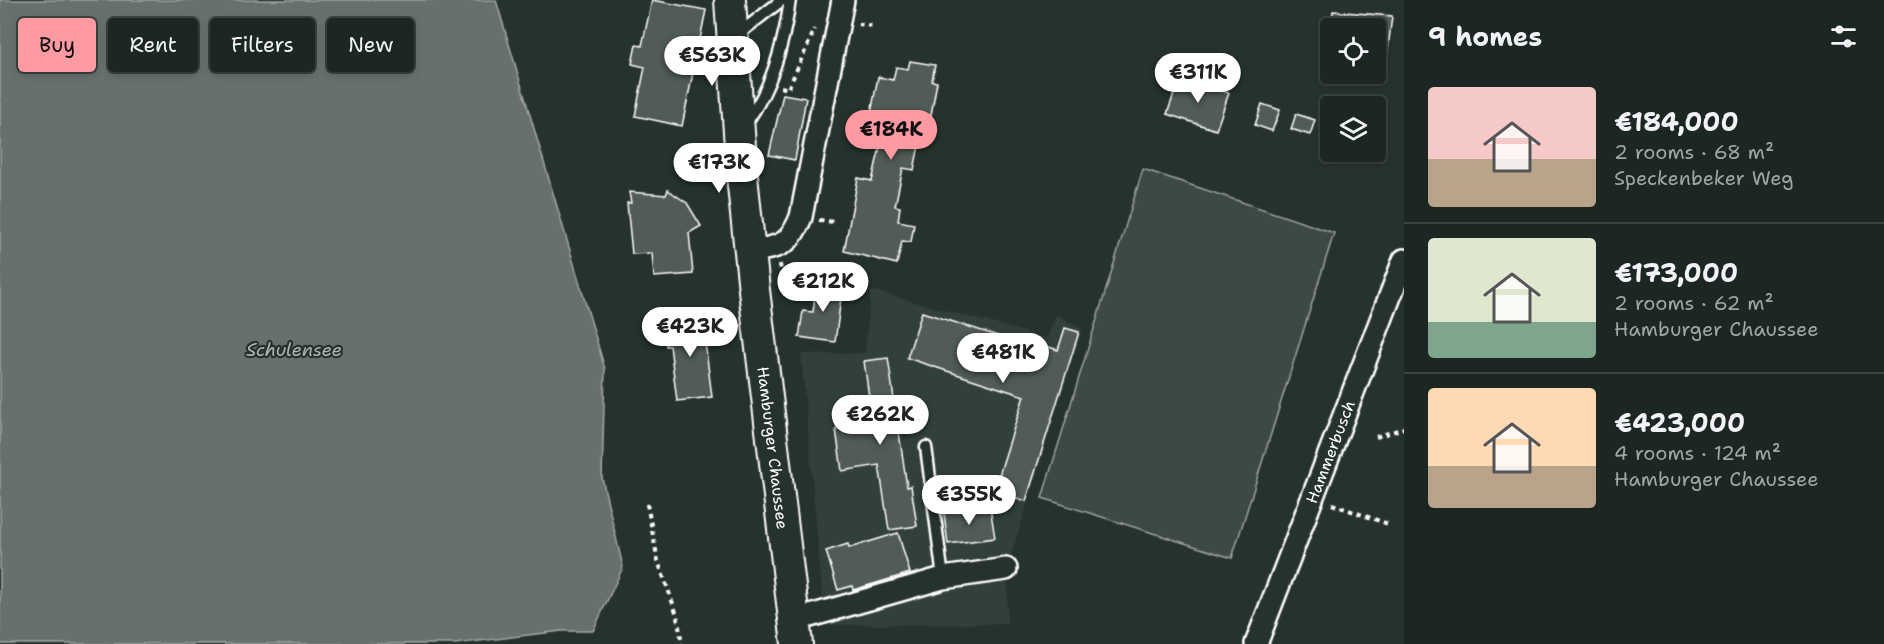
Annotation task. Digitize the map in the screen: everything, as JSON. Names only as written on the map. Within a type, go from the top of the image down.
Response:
[{"type":"main road","name":"Hamburger Chaussee","points":[[730,0],[740,132],[764,249],[763,375],[797,632]]},
{"type":"street","points":[[764,249],[794,235],[801,217],[843,0]]},
{"type":"street","name":"Hammerbusch","points":[[1256,644],[1404,260]]},
{"type":"street","points":[[797,632],[943,578],[1006,569]]},
{"type":"lane","points":[[732,38],[782,0]]},
{"type":"lane","points":[[740,132],[755,111],[768,84],[786,29],[790,0]]},
{"type":"lane","points":[[926,447],[943,578]]},
{"type":"path","points":[[776,95],[779,86],[788,89],[819,19]]},
{"type":"path","points":[[764,249],[783,286],[796,284],[799,272],[821,267]]},
{"type":"path","points":[[1376,437],[1404,428]]},
{"type":"path","points":[[1328,503],[1391,525]]},
{"type":"path","points":[[647,504],[658,561],[677,615],[682,644]]},
{"type":"shaded area","points":[[1143,169],[1334,233],[1232,558],[1042,498]]},
{"type":"shaded area","points":[[871,290],[1047,338],[1056,314],[1082,329],[1008,565],[1007,624],[825,625],[801,354],[865,353]]},
{"type":"water","name":"Schulensee","points":[[0,0],[496,0],[605,369],[602,478],[623,567],[593,631],[562,631],[454,644],[0,644]]},
{"type":"building","points":[[652,0],[706,10],[682,126],[635,116],[645,67],[632,64],[636,45],[642,46]]},
{"type":"building","points":[[1333,11],[1392,16],[1386,65],[1386,18],[1332,18]]},
{"type":"building","points":[[910,61],[935,65],[932,81],[937,82],[929,126],[924,121],[914,170],[903,168],[895,206],[900,207],[898,221],[914,224],[911,242],[902,241],[897,264],[844,251],[858,178],[872,181],[880,147],[865,144],[878,77],[893,80],[896,67],[908,69]]},
{"type":"building","points":[[1180,77],[1229,93],[1216,130],[1167,114]]},
{"type":"building","points":[[783,94],[806,98],[795,160],[769,155]]},
{"type":"building","points":[[1262,104],[1280,110],[1272,131],[1255,125]]},
{"type":"building","points":[[1296,114],[1315,120],[1310,135],[1291,129]]},
{"type":"building","points":[[668,190],[687,203],[701,226],[689,233],[693,274],[654,277],[652,253],[632,254],[627,203],[631,203],[629,192],[666,195]]},
{"type":"building","points":[[817,280],[843,283],[835,342],[799,337],[803,311],[813,312]]},
{"type":"building","points":[[922,312],[1039,349],[1040,344],[1058,350],[1065,328],[1079,332],[1026,501],[994,491],[1024,396],[907,358]]},
{"type":"building","points":[[708,318],[711,341],[705,342],[712,397],[677,401],[670,346],[666,346],[663,323]]},
{"type":"building","points":[[888,358],[907,487],[911,486],[917,526],[889,530],[879,465],[842,471],[836,429],[848,427],[848,422],[872,419],[864,361]]},
{"type":"building","points":[[990,507],[995,538],[948,544],[944,513]]},
{"type":"building","points":[[898,533],[910,573],[853,590],[852,586],[838,590],[826,551],[848,544],[849,548]]}]
